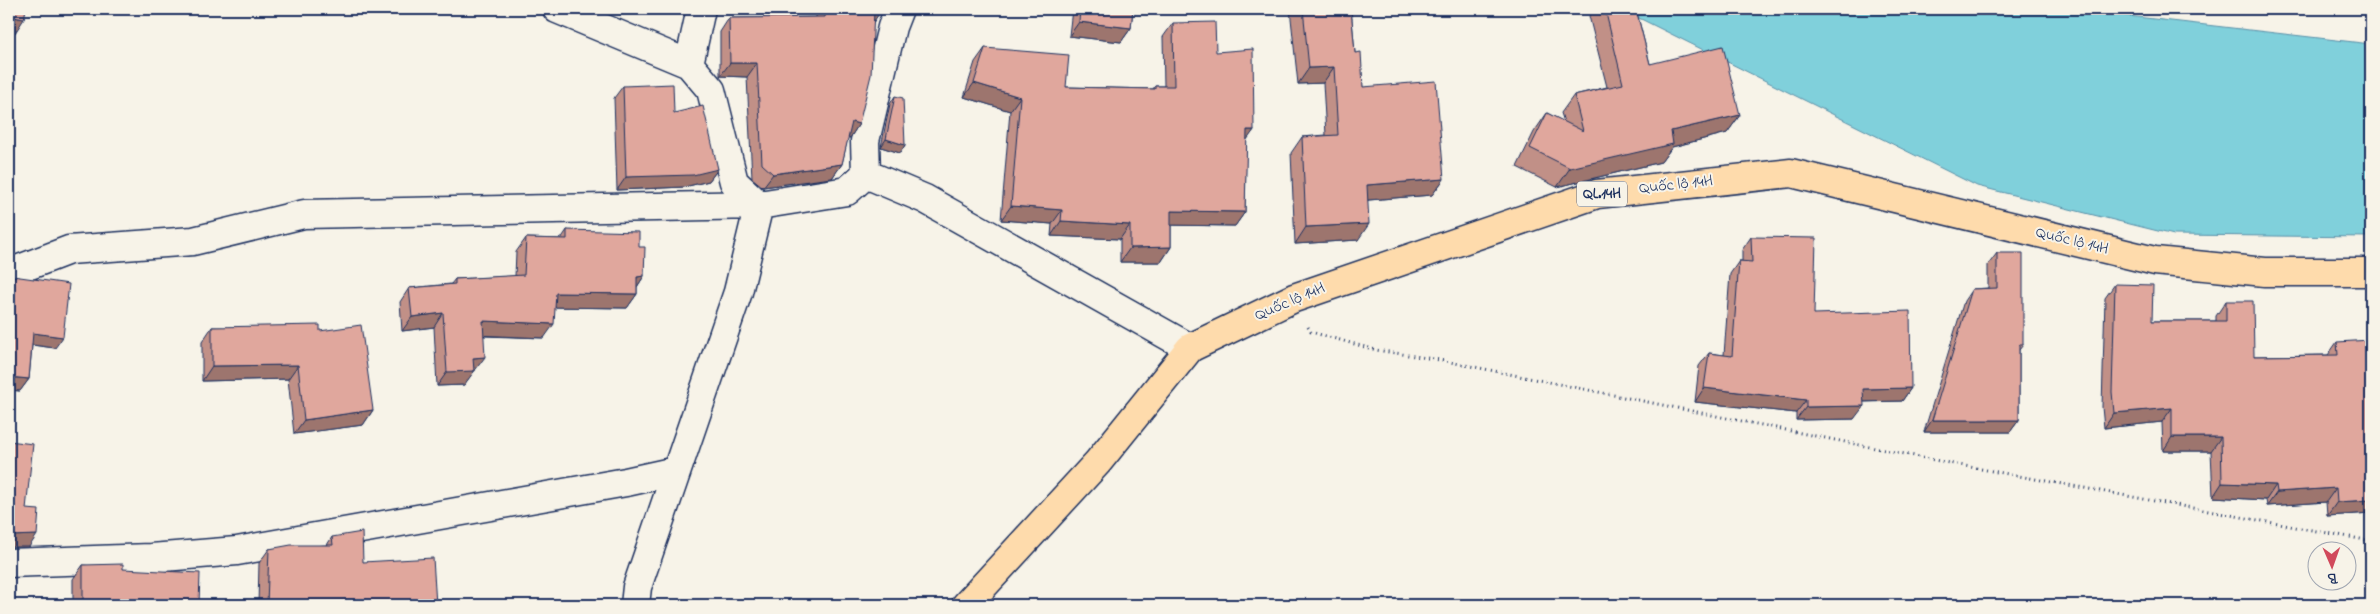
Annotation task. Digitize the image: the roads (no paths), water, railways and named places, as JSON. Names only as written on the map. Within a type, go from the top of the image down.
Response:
[{"type":"main road","name":"Quốc lộ 14H","points":[[966,605],[1098,462],[1190,348],[1294,298],[1597,194],[1791,173],[2155,261],[2265,272],[2371,272]]},
{"type":"street","points":[[557,9],[689,64],[711,90],[734,182],[759,205]]},
{"type":"street","points":[[689,64],[701,9]]},
{"type":"street","points":[[9,273],[70,250],[193,241],[304,214],[759,205],[847,191],[866,174],[865,141],[892,27],[899,9]]},
{"type":"street","points":[[866,174],[925,199],[1190,348]]},
{"type":"street","points":[[634,605],[637,587],[738,292],[759,205]]},
{"type":"street","points":[[9,563],[151,558],[237,551],[676,471]]},
{"type":"water","points":[[1625,9],[2067,9],[2371,44],[2371,237],[2174,235],[1977,186],[1639,18]]}]
